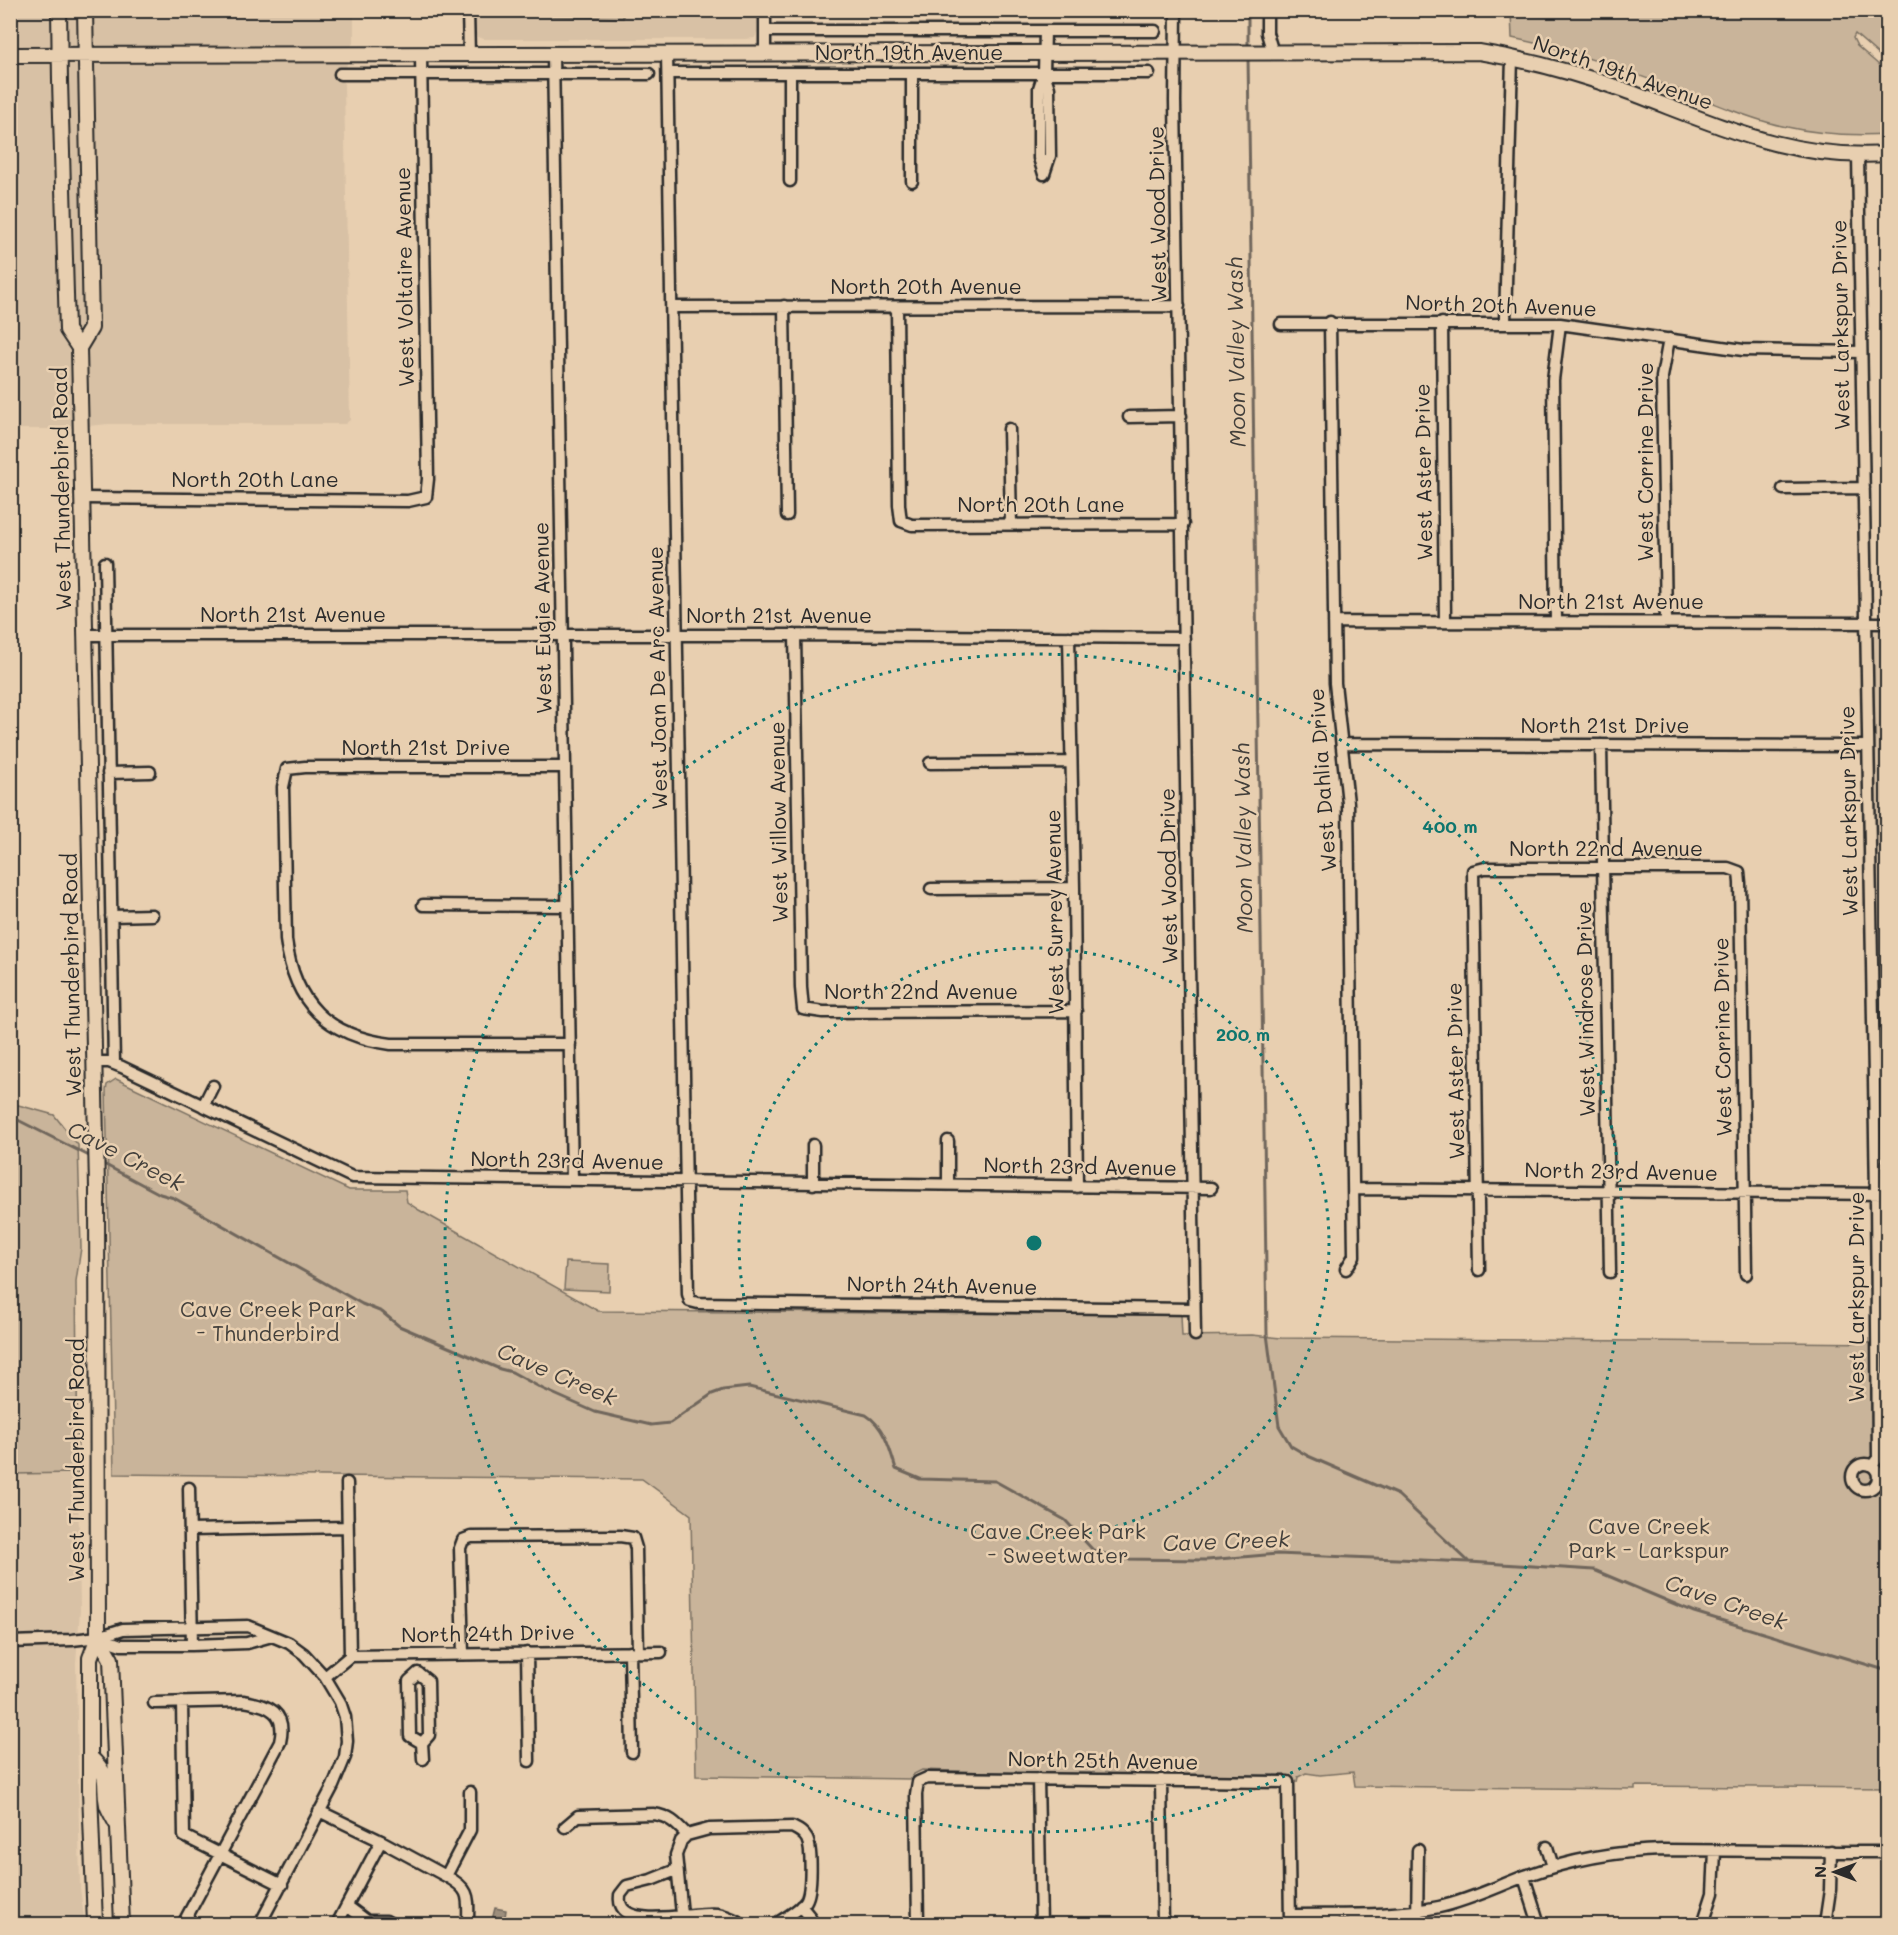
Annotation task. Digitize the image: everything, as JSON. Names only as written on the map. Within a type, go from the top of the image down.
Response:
[{"type":"main road","name":"West Thunderbird Road","points":[[60,10],[59,55],[67,330],[79,348],[96,1127],[98,1637],[90,1659],[90,1758],[95,1924]]},
{"type":"main road","name":"West Thunderbird Road","points":[[79,348],[91,328],[85,10]]},
{"type":"main road","name":"North 19th Avenue","points":[[10,55],[421,56],[667,53],[1479,52],[1562,69],[1624,90],[1722,129],[1763,141],[1811,152],[1887,154]]},
{"type":"main road","name":"West Thunderbird Road","points":[[98,1637],[111,1659],[122,1924]]},
{"type":"main road","points":[[90,1758],[103,1772],[106,1780],[107,1806],[118,1827]]},
{"type":"street","points":[[468,10],[469,55]]},
{"type":"street","points":[[765,10],[765,53]]},
{"type":"street","name":"West Wood Drive","points":[[1176,10],[1195,1335]]},
{"type":"street","points":[[1267,10],[1267,33],[1273,52]]},
{"type":"street","points":[[1273,52],[1274,10]]},
{"type":"street","name":"North 19th Avenue","points":[[765,31],[1155,31]]},
{"type":"street","points":[[1044,73],[1049,88],[1050,156],[1044,174],[1039,158],[1039,88],[1044,73],[1046,31]]},
{"type":"street","name":"West Joan De Arc Avenue","points":[[667,53],[688,1294],[690,1301]]},
{"type":"street","name":"West Eugie Avenue","points":[[553,55],[572,1180]]},
{"type":"street","name":"West Voltaire Avenue","points":[[421,56],[428,479],[426,497]]},
{"type":"street","points":[[1505,323],[1512,57]]},
{"type":"street","name":"North 19th Avenue","points":[[668,73],[1149,73]]},
{"type":"street","points":[[340,74],[649,74]]},
{"type":"street","points":[[790,74],[790,181]]},
{"type":"street","points":[[912,74],[912,181]]},
{"type":"street","name":"West Larkspur Drive","points":[[1858,154],[1868,746],[1882,1194],[1878,1458],[1872,1466]]},
{"type":"street","points":[[784,306],[787,515]]},
{"type":"street","name":"North 20th Avenue","points":[[672,307],[1179,306]]},
{"type":"street","name":"North 20th Lane","points":[[897,307],[901,520],[912,525],[1183,524]]},
{"type":"street","name":"North 20th Avenue","points":[[1281,324],[1330,322],[1560,324],[1753,351],[1862,352]]},
{"type":"street","name":"West Dahlia Drive","points":[[1330,322],[1336,695],[1348,803],[1354,1256],[1346,1269]]},
{"type":"street","name":"West Aster Drive","points":[[1442,323],[1445,621]]},
{"type":"street","points":[[1556,621],[1553,380],[1560,324]]},
{"type":"street","name":"West Corrine Drive","points":[[1666,622],[1662,377],[1669,339]]},
{"type":"street","points":[[1129,417],[1181,416]]},
{"type":"street","points":[[1010,429],[1011,525]]},
{"type":"street","points":[[1783,489],[1864,488]]},
{"type":"street","name":"North 20th Lane","points":[[83,498],[408,501],[426,497]]},
{"type":"street","name":"West Thunderbird Road","points":[[105,563],[114,1064]]},
{"type":"street","name":"North 21st Avenue","points":[[1334,622],[1887,623]]},
{"type":"street","name":"North 21st Avenue","points":[[86,634],[1184,638]]},
{"type":"street","name":"West Willow Avenue","points":[[795,635],[803,1009]]},
{"type":"street","name":"West Surrey Avenue","points":[[1069,638],[1077,1186]]},
{"type":"street","name":"North 21st Drive","points":[[1342,744],[1868,746]]},
{"type":"street","name":"West Windrose Drive","points":[[1601,745],[1610,1272]]},
{"type":"street","points":[[930,763],[1071,762]]},
{"type":"street","name":"North 21st Drive","points":[[565,768],[305,767],[287,769],[283,787],[286,940],[293,977],[315,1011],[342,1031],[372,1041],[391,1044],[570,1044]]},
{"type":"street","points":[[108,773],[150,772]]},
{"type":"street","name":"North 22nd Avenue","points":[[1473,871],[1485,868],[1728,868],[1739,872]]},
{"type":"street","name":"West Aster Drive","points":[[1473,871],[1479,1270]]},
{"type":"street","name":"West Corrine Drive","points":[[1739,872],[1746,1274]]},
{"type":"street","points":[[931,889],[1074,888]]},
{"type":"street","points":[[423,905],[567,906]]},
{"type":"street","name":"West Thunderbird Road","points":[[111,916],[152,915]]},
{"type":"street","name":"North 22nd Avenue","points":[[803,1009],[823,1012],[1076,1011]]},
{"type":"street","name":"North 23rd Avenue","points":[[94,1062],[114,1064],[352,1177],[1211,1188]]},
{"type":"street","points":[[203,1106],[213,1086]]},
{"type":"street","points":[[948,1141],[948,1185]]},
{"type":"street","points":[[813,1144],[813,1184]]},
{"type":"street","name":"North 23rd Avenue","points":[[1354,1189],[1882,1194]]},
{"type":"street","name":"North 24th Avenue","points":[[690,1301],[698,1303],[1194,1308]]},
{"type":"street","points":[[324,1677],[350,1656],[347,1483]]},
{"type":"street","points":[[189,1488],[192,1645]]},
{"type":"street","points":[[190,1530],[347,1527]]},
{"type":"street","points":[[463,1654],[460,1548],[463,1540],[471,1537],[620,1536],[633,1538],[636,1548],[632,1752]]},
{"type":"street","points":[[10,1642],[72,1640],[98,1637],[123,1629],[248,1626],[289,1643],[304,1654],[324,1677],[340,1702],[345,1717],[347,1741],[345,1757],[282,1885],[260,1924]]},
{"type":"street","points":[[98,1637],[121,1645],[192,1645],[247,1643],[272,1636]]},
{"type":"street","name":"North 24th Drive","points":[[350,1656],[661,1652]]},
{"type":"street","points":[[527,1653],[529,1761]]},
{"type":"street","points":[[418,1655],[418,1673],[409,1681],[410,1736],[422,1743]]},
{"type":"street","points":[[418,1673],[428,1681],[429,1735],[422,1743],[423,1759]]},
{"type":"street","points":[[154,1703],[243,1701],[256,1703],[272,1709],[280,1719],[283,1728],[280,1742],[183,1924]]},
{"type":"street","points":[[182,1702],[184,1836],[282,1885]]},
{"type":"street","name":"North 25th Avenue","points":[[918,1924],[916,1794],[918,1782],[927,1778],[1288,1782],[1290,1920]]},
{"type":"street","points":[[1038,1779],[1041,1924]]},
{"type":"street","points":[[1161,1780],[1163,1924]]},
{"type":"street","points":[[446,1876],[470,1830],[470,1792]]},
{"type":"street","points":[[319,1811],[461,1884],[468,1896],[468,1924]]},
{"type":"street","points":[[565,1827],[578,1816],[653,1814],[663,1815],[672,1820],[687,1835]]},
{"type":"street","points":[[682,1920],[676,1869],[677,1849],[687,1835],[709,1829],[792,1827],[801,1831],[807,1839],[810,1890],[801,1906],[776,1924]]},
{"type":"street","points":[[337,1924],[381,1841]]},
{"type":"street","points":[[1547,1847],[1553,1867]]},
{"type":"street","points":[[1417,1924],[1418,1850]]},
{"type":"street","points":[[1703,1924],[1713,1893],[1715,1851]]},
{"type":"street","points":[[1825,1924],[1830,1890],[1831,1851]]},
{"type":"street","points":[[1290,1920],[1437,1907],[1480,1895],[1524,1877],[1576,1860],[1626,1852],[1887,1852]]},
{"type":"street","points":[[676,1869],[651,1880],[627,1886],[620,1895],[621,1906],[627,1912],[640,1916],[682,1920],[716,1913],[743,1924]]},
{"type":"street","points":[[1524,1877],[1539,1924]]},
{"type":"street","points":[[347,1906],[367,1923],[386,1921],[391,1924]]},
{"type":"street","points":[[801,1906],[810,1917],[811,1924]]},
{"type":"shaded area","points":[[10,11],[354,11],[354,40],[348,56],[344,83],[350,420],[345,424],[108,424],[58,429],[11,429]]},
{"type":"shaded area","points":[[474,11],[758,11],[755,38],[484,39],[477,37],[474,31]]},
{"type":"shaded area","points":[[1879,630],[1888,630],[1887,849],[1877,849],[1873,642],[1874,633]]},
{"type":"shaded area","points":[[78,1473],[80,1611],[76,1663],[80,1888],[85,1924],[11,1924],[10,1474]]},
{"type":"shaded area","points":[[495,1908],[506,1910],[504,1924],[491,1924]]},
{"type":"green space","points":[[545,11],[623,11],[623,18],[550,16]]},
{"type":"green space","points":[[1511,11],[1887,11],[1887,62],[1855,34],[1853,38],[1857,46],[1887,72],[1887,134],[1821,133],[1749,117],[1605,64],[1559,49],[1512,38]]},
{"type":"green space","points":[[116,1079],[349,1190],[405,1190],[407,1202],[419,1210],[598,1311],[1181,1315],[1182,1336],[1883,1343],[1884,1481],[1882,1492],[1888,1493],[1887,1788],[1635,1786],[1635,1789],[1355,1786],[1353,1772],[1320,1775],[1306,1773],[1298,1777],[1297,1782],[922,1770],[914,1774],[911,1779],[696,1776],[691,1515],[642,1479],[114,1474],[106,1090],[107,1085]]},
{"type":"green space","points":[[11,1103],[54,1115],[78,1145],[81,1248],[76,1281],[78,1473],[11,1474]]},
{"type":"green space","points":[[566,1262],[610,1264],[609,1291],[564,1289]]},
{"type":"waterway","name":"Moon Valley Wash","points":[[1248,10],[1248,48]]},
{"type":"waterway","name":"Moon Valley Wash","points":[[1248,57],[1267,1334],[1279,1426],[1291,1446],[1308,1456],[1398,1495],[1468,1561]]},
{"type":"waterway","name":"Cave Creek","points":[[10,1116],[91,1157]]},
{"type":"waterway","name":"Cave Creek","points":[[100,1162],[160,1194],[174,1198],[362,1304],[382,1312],[399,1326],[512,1372],[543,1389],[595,1412],[651,1425],[670,1423],[712,1394],[723,1390],[749,1387],[866,1415],[882,1432],[896,1469],[920,1479],[995,1481],[1065,1520],[1093,1550],[1121,1559],[1207,1560],[1277,1554],[1594,1570],[1694,1612],[1888,1671]]},
{"type":"park label","name":"Cave Creek Park - Thunderbird","points":[[268,1322]]},
{"type":"park label","name":"Cave Creek Park - Larkspur","points":[[1649,1539]]},
{"type":"park label","name":"Cave Creek Park - Sweetwater","points":[[1058,1544]]}]
